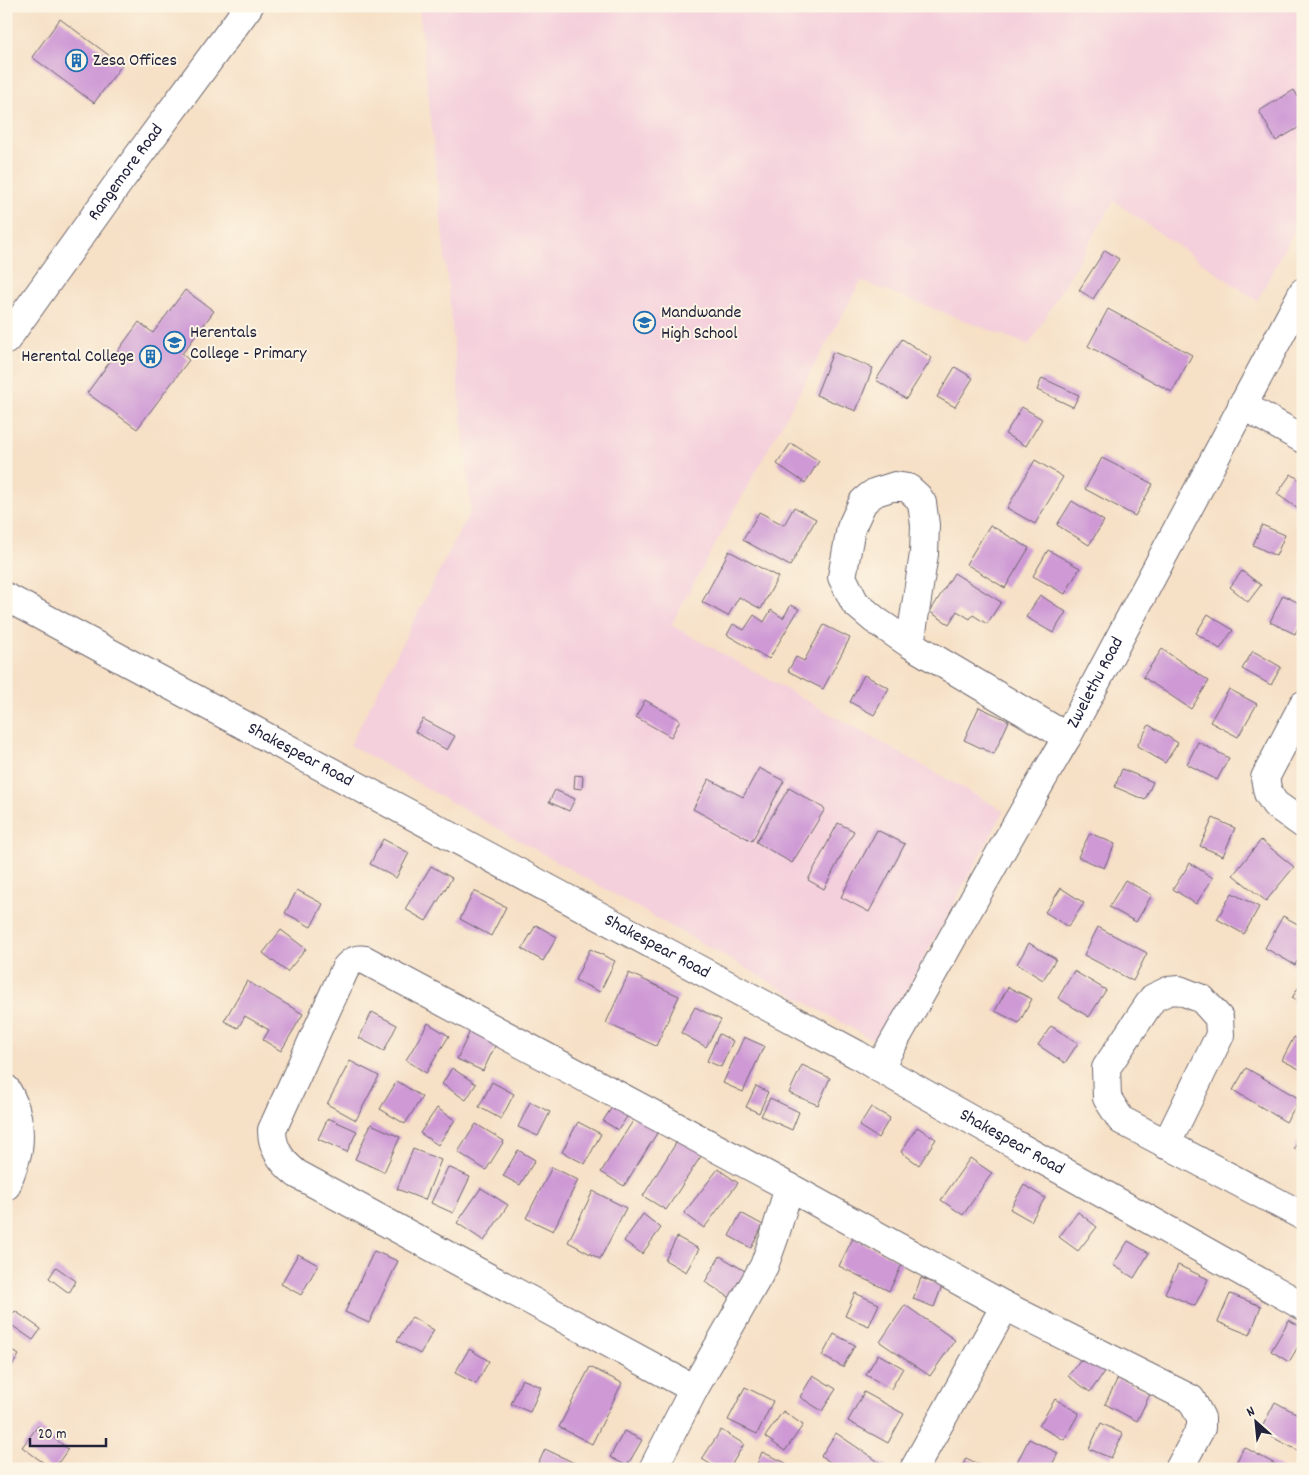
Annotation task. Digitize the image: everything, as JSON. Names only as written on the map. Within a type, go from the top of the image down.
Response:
[{"type":"street","name":"Rangemore Road","points":[[6,340],[119,182],[249,6]]},
{"type":"street","name":"Zwelethu Road","points":[[878,1068],[929,982],[1025,808],[1067,737],[1303,292]]},
{"type":"street","points":[[1242,405],[1303,439]]},
{"type":"street","points":[[910,644],[924,554],[925,525],[922,503],[918,497],[908,488],[895,486],[870,496],[860,508],[851,528],[842,577],[857,606],[910,644],[1067,737]]},
{"type":"street","name":"Shakespear Road","points":[[6,597],[848,1050],[1301,1300]]},
{"type":"street","points":[[1303,705],[1265,778],[1268,793],[1275,804],[1303,824]]},
{"type":"street","points":[[694,1389],[298,1174],[287,1166],[276,1152],[272,1130],[345,968],[354,960],[365,960],[789,1187],[1005,1306],[1191,1399],[1201,1418],[1201,1428],[1179,1469]]},
{"type":"street","points":[[1166,1145],[1220,1035],[1219,1018],[1202,998],[1179,990],[1168,990],[1153,998],[1106,1068],[1106,1098],[1121,1120],[1166,1145],[1303,1216]]},
{"type":"street","points":[[6,1089],[11,1097],[19,1124],[18,1149],[6,1186]]},
{"type":"street","points":[[654,1469],[694,1389],[764,1266],[789,1187]]},
{"type":"street","points":[[914,1469],[1005,1306]]},
{"type":"shaded area","name":"Mandwande High School","points":[[419,6],[1303,6],[1303,215],[1257,301],[1114,201],[1029,345],[861,281],[671,625],[1004,811],[878,1043],[350,745],[471,509]]},
{"type":"building","name":"Zesa Offices","points":[[60,19],[122,65],[94,103],[32,57]]},
{"type":"building","points":[[1294,90],[1303,105],[1303,125],[1276,141],[1259,111]]},
{"type":"building","points":[[1105,250],[1119,259],[1093,299],[1079,290]]},
{"type":"building","name":"Herental College","points":[[185,290],[214,311],[182,354],[189,360],[137,429],[87,393],[139,322],[153,333]]},
{"type":"building","points":[[1108,309],[1192,355],[1172,392],[1088,346]]},
{"type":"building","points":[[902,339],[932,358],[906,399],[876,380]]},
{"type":"building","points":[[833,352],[873,368],[856,411],[816,395]]},
{"type":"building","points":[[955,367],[973,378],[955,407],[937,397]]},
{"type":"building","points":[[1042,378],[1079,395],[1073,407],[1037,390]]},
{"type":"building","points":[[1022,407],[1042,419],[1026,446],[1005,434]]},
{"type":"building","points":[[791,443],[819,461],[805,483],[777,464]]},
{"type":"building","points":[[1102,458],[1153,484],[1135,516],[1085,489]]},
{"type":"building","points":[[1035,460],[1063,477],[1035,524],[1007,508]]},
{"type":"building","points":[[1291,474],[1303,482],[1303,508],[1301,511],[1277,494]]},
{"type":"building","points":[[1072,501],[1104,521],[1089,545],[1057,525]]},
{"type":"building","points":[[794,507],[816,519],[790,566],[743,540],[759,512],[784,525]]},
{"type":"building","points":[[990,525],[1029,548],[1005,588],[966,564]]},
{"type":"building","points":[[1262,525],[1285,535],[1276,556],[1253,545]]},
{"type":"building","points":[[1048,550],[1080,568],[1065,594],[1033,576]]},
{"type":"building","points":[[729,551],[778,577],[761,609],[739,597],[728,616],[702,602]]},
{"type":"building","points":[[1242,571],[1261,585],[1248,602],[1230,587]]},
{"type":"building","points":[[954,573],[1001,602],[987,624],[973,615],[970,619],[957,611],[949,624],[930,612]]},
{"type":"building","points":[[1040,595],[1066,612],[1053,633],[1026,617]]},
{"type":"building","points":[[1283,595],[1303,605],[1303,618],[1295,634],[1270,622]]},
{"type":"building","points":[[791,605],[799,609],[769,659],[727,635],[733,624],[744,630],[754,615],[764,622],[771,610],[783,618]]},
{"type":"building","points":[[1208,614],[1233,630],[1220,649],[1196,633]]},
{"type":"building","points":[[824,625],[850,638],[823,689],[788,671],[796,657],[804,661]]},
{"type":"building","points":[[1162,649],[1209,681],[1191,709],[1143,677]]},
{"type":"building","points":[[1253,651],[1281,667],[1271,685],[1242,669]]},
{"type":"building","points":[[864,675],[889,688],[874,715],[850,702]]},
{"type":"building","points":[[1229,689],[1257,704],[1238,737],[1210,722]]},
{"type":"building","points":[[645,700],[680,720],[671,737],[636,717]]},
{"type":"building","points":[[979,707],[1009,721],[994,754],[964,740]]},
{"type":"building","points":[[423,719],[455,736],[447,750],[415,732]]},
{"type":"building","points":[[1149,725],[1178,743],[1165,763],[1137,746]]},
{"type":"building","points":[[1198,742],[1229,758],[1217,780],[1187,764]]},
{"type":"building","points":[[759,768],[784,781],[752,841],[693,809],[709,779],[743,797]]},
{"type":"building","points":[[1122,769],[1153,782],[1145,800],[1115,787]]},
{"type":"building","points":[[575,775],[583,776],[582,789],[574,788]]},
{"type":"building","points":[[789,788],[825,809],[792,863],[756,842]]},
{"type":"building","points":[[555,790],[575,799],[569,811],[549,802]]},
{"type":"building","points":[[1213,818],[1235,828],[1223,856],[1200,846]]},
{"type":"building","points":[[838,823],[854,831],[824,889],[808,880]]},
{"type":"building","points":[[877,830],[905,844],[869,912],[841,897]]},
{"type":"building","points":[[1090,833],[1115,844],[1104,868],[1078,857]]},
{"type":"building","points":[[383,839],[409,853],[396,878],[370,864]]},
{"type":"building","points":[[1261,840],[1294,867],[1266,901],[1233,875]]},
{"type":"building","points":[[1190,863],[1213,878],[1196,904],[1173,889]]},
{"type":"building","points":[[431,866],[452,878],[426,921],[405,909]]},
{"type":"building","points":[[1125,880],[1152,895],[1136,922],[1109,907]]},
{"type":"building","points":[[1061,888],[1084,903],[1068,927],[1045,912]]},
{"type":"building","points":[[297,890],[323,904],[311,927],[285,913]]},
{"type":"building","points":[[474,891],[506,907],[491,936],[460,919]]},
{"type":"building","points":[[1232,893],[1259,907],[1244,934],[1217,919]]},
{"type":"building","points":[[1283,916],[1303,927],[1303,951],[1295,965],[1265,948]]},
{"type":"building","points":[[536,925],[557,937],[543,961],[522,949]]},
{"type":"building","points":[[1098,927],[1147,953],[1133,981],[1084,955]]},
{"type":"building","points":[[281,930],[306,949],[287,972],[263,953]]},
{"type":"building","points":[[1029,943],[1056,959],[1043,980],[1017,964]]},
{"type":"building","points":[[590,949],[615,961],[600,992],[575,980]]},
{"type":"building","points":[[1074,971],[1106,990],[1089,1017],[1058,998]]},
{"type":"building","points":[[629,973],[679,996],[656,1046],[606,1023]]},
{"type":"building","points":[[1303,980],[1303,1004],[1292,998]]},
{"type":"building","points":[[247,981],[303,1014],[281,1051],[263,1040],[269,1030],[245,1016],[238,1028],[224,1021]]},
{"type":"building","points":[[1008,987],[1032,999],[1019,1023],[995,1011]]},
{"type":"building","points":[[695,1007],[721,1020],[706,1047],[681,1033]]},
{"type":"building","points":[[372,1012],[397,1025],[384,1051],[359,1038]]},
{"type":"building","points":[[428,1023],[449,1036],[426,1073],[406,1060]]},
{"type":"building","points":[[1051,1026],[1078,1043],[1065,1063],[1038,1045]]},
{"type":"building","points":[[471,1029],[497,1042],[483,1071],[457,1059]]},
{"type":"building","points":[[719,1034],[733,1041],[721,1067],[707,1061]]},
{"type":"building","points":[[744,1037],[764,1046],[743,1092],[723,1083]]},
{"type":"building","points":[[1294,1037],[1303,1041],[1303,1071],[1282,1060]]},
{"type":"building","points":[[350,1061],[379,1076],[356,1120],[327,1104]]},
{"type":"building","points":[[802,1065],[830,1078],[818,1105],[789,1093]]},
{"type":"building","points":[[452,1068],[476,1084],[466,1100],[442,1084]]},
{"type":"building","points":[[1246,1068],[1300,1099],[1286,1122],[1233,1090]]},
{"type":"building","points":[[397,1081],[422,1097],[405,1124],[380,1109]]},
{"type":"building","points":[[492,1082],[514,1094],[501,1119],[479,1107]]},
{"type":"building","points":[[756,1086],[768,1092],[759,1113],[746,1107]]},
{"type":"building","points":[[770,1098],[799,1112],[792,1130],[761,1116]]},
{"type":"building","points":[[616,1101],[631,1111],[618,1130],[603,1121]]},
{"type":"building","points":[[530,1102],[550,1112],[538,1136],[518,1127]]},
{"type":"building","points":[[871,1107],[890,1118],[878,1138],[859,1126]]},
{"type":"building","points":[[437,1108],[455,1120],[438,1145],[420,1133]]},
{"type":"building","points":[[636,1116],[659,1130],[624,1186],[601,1172]]},
{"type":"building","points":[[328,1118],[357,1131],[347,1152],[318,1139]]},
{"type":"building","points":[[578,1122],[601,1134],[585,1164],[562,1152]]},
{"type":"building","points":[[371,1124],[400,1137],[384,1172],[355,1159]]},
{"type":"building","points":[[476,1124],[504,1141],[486,1170],[458,1152]]},
{"type":"building","points":[[917,1127],[936,1139],[919,1165],[901,1152]]},
{"type":"building","points":[[1303,1133],[1303,1154],[1294,1149]]},
{"type":"building","points":[[681,1135],[705,1150],[666,1210],[643,1196]]},
{"type":"building","points":[[413,1149],[441,1160],[425,1200],[397,1189]]},
{"type":"building","points":[[518,1150],[535,1160],[520,1185],[503,1176]]},
{"type":"building","points":[[970,1158],[992,1173],[963,1215],[941,1200]]},
{"type":"building","points":[[448,1167],[470,1177],[453,1213],[431,1203]]},
{"type":"building","points":[[552,1167],[578,1180],[553,1231],[526,1218]]},
{"type":"building","points":[[718,1169],[738,1183],[704,1228],[684,1213]]},
{"type":"building","points":[[1024,1185],[1045,1198],[1031,1221],[1010,1209]]},
{"type":"building","points":[[481,1188],[508,1205],[484,1241],[457,1223]]},
{"type":"building","points":[[593,1191],[626,1208],[600,1259],[568,1242]]},
{"type":"building","points":[[1078,1212],[1097,1227],[1078,1251],[1059,1237]]},
{"type":"building","points":[[741,1213],[763,1225],[751,1248],[729,1236]]},
{"type":"building","points":[[643,1214],[661,1228],[642,1254],[624,1241]]},
{"type":"building","points":[[677,1237],[699,1249],[686,1272],[665,1260]]},
{"type":"building","points":[[853,1238],[903,1263],[889,1291],[839,1266]]},
{"type":"building","points":[[1128,1241],[1149,1253],[1134,1278],[1113,1265]]},
{"type":"building","points":[[374,1251],[398,1261],[369,1323],[345,1312]]},
{"type":"building","points":[[298,1254],[318,1265],[301,1295],[281,1284]]},
{"type":"building","points":[[720,1256],[750,1274],[734,1300],[705,1282]]},
{"type":"building","points":[[1178,1265],[1208,1279],[1195,1306],[1165,1293]]},
{"type":"building","points":[[56,1267],[76,1281],[69,1293],[49,1278]]},
{"type":"building","points":[[921,1278],[942,1286],[934,1307],[913,1299]]},
{"type":"building","points":[[855,1293],[879,1304],[869,1326],[845,1316]]},
{"type":"building","points":[[1230,1294],[1261,1306],[1250,1335],[1218,1322]]},
{"type":"building","points":[[905,1305],[955,1340],[930,1376],[880,1342]]},
{"type":"building","points":[[15,1311],[41,1329],[33,1340],[7,1322]]},
{"type":"building","points":[[412,1317],[434,1330],[420,1354],[397,1341]]},
{"type":"building","points":[[1289,1320],[1303,1328],[1303,1338],[1289,1362],[1271,1351]]},
{"type":"building","points":[[834,1334],[855,1345],[843,1367],[822,1356]]},
{"type":"building","points":[[6,1346],[19,1355],[6,1375]]},
{"type":"building","points":[[469,1349],[489,1361],[476,1384],[455,1373]]},
{"type":"building","points":[[878,1354],[903,1368],[891,1389],[866,1375]]},
{"type":"building","points":[[1084,1355],[1106,1370],[1090,1392],[1068,1376]]},
{"type":"building","points":[[590,1367],[622,1383],[592,1444],[559,1427]]},
{"type":"building","points":[[813,1375],[836,1389],[822,1411],[800,1397]]},
{"type":"building","points":[[1118,1378],[1150,1394],[1137,1421],[1105,1404]]},
{"type":"building","points":[[522,1379],[541,1387],[530,1412],[511,1404]]},
{"type":"building","points":[[745,1387],[773,1401],[757,1434],[728,1420]]},
{"type":"building","points":[[864,1392],[904,1414],[888,1443],[848,1421]]},
{"type":"building","points":[[1055,1399],[1079,1413],[1064,1440],[1039,1426]]},
{"type":"building","points":[[1275,1402],[1303,1417],[1303,1453],[1260,1431]]},
{"type":"building","points":[[783,1411],[803,1425],[785,1451],[765,1437]]},
{"type":"building","points":[[1101,1423],[1123,1434],[1111,1458],[1089,1449]]},
{"type":"building","points":[[38,1426],[68,1449],[54,1469],[22,1447]]},
{"type":"building","points":[[721,1430],[744,1444],[729,1469],[718,1469],[702,1459]]},
{"type":"building","points":[[624,1431],[642,1440],[627,1466],[610,1457]]},
{"type":"building","points":[[836,1433],[889,1469],[840,1469],[821,1456]]},
{"type":"building","points":[[1029,1439],[1058,1453],[1050,1469],[1030,1469],[1017,1462]]},
{"type":"building","points":[[1244,1447],[1284,1469],[1233,1469]]},
{"type":"building","points":[[545,1449],[587,1469],[536,1469]]},
{"type":"building","points":[[762,1452],[786,1463],[784,1469],[755,1469]]},
{"type":"building","points":[[966,1458],[988,1469],[961,1469]]},
{"type":"place","name":"Zesa Offices","points":[[77,61]]},
{"type":"place","name":"Mandwande High School","points":[[645,323]]},
{"type":"place","name":"Herentals College - Primary","points":[[174,343]]},
{"type":"place","name":"Herental College","points":[[150,357]]}]
